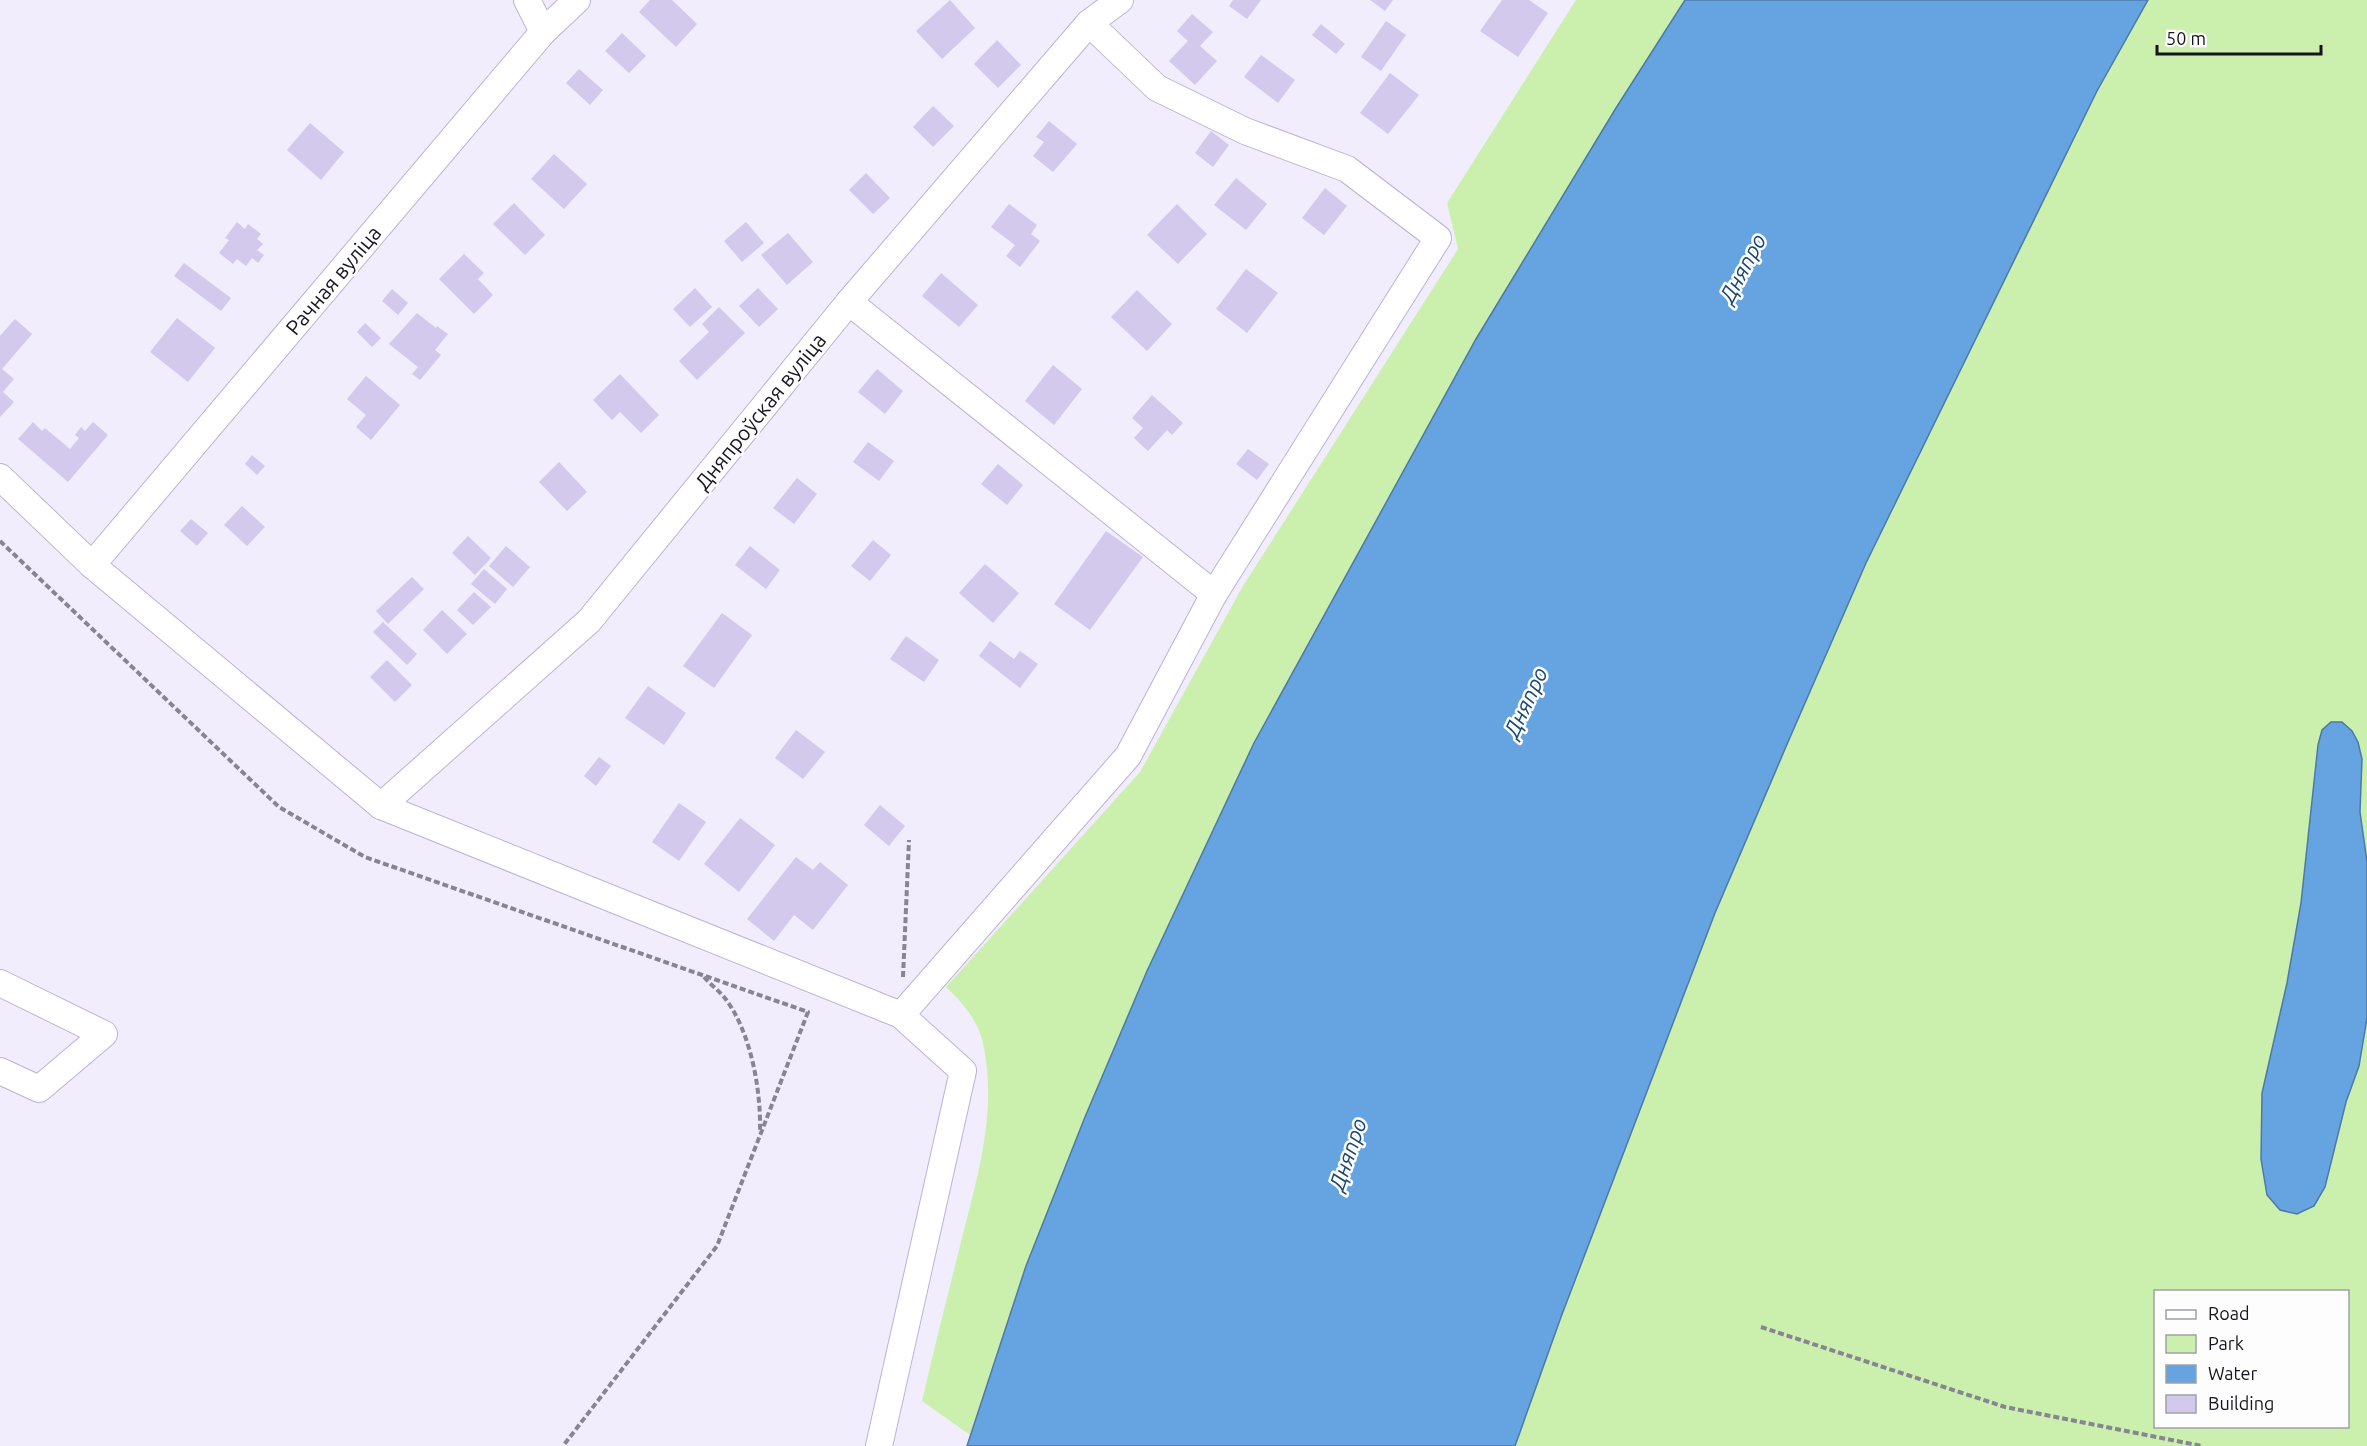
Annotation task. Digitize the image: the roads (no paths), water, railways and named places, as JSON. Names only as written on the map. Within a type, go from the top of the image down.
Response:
[{"type":"street","points":[[527,0],[543,32]]},
{"type":"street","name":"Рачная вуліца","points":[[92,564],[543,32],[577,0]]},
{"type":"street","name":"Дняпроўская вуліца","points":[[381,806],[589,621],[849,302],[1089,23],[1120,0]]},
{"type":"street","points":[[901,1015],[1128,756],[1214,594],[1438,238],[1347,169],[1245,131],[1157,88],[1089,23]]},
{"type":"street","points":[[849,302],[1214,594]]},
{"type":"street","points":[[0,477],[92,564],[381,806],[901,1015],[963,1071],[879,1446]]},
{"type":"street","points":[[0,982],[104,1034],[39,1089],[0,1071]]},
{"type":"water","name":"Дняпро","points":[[1685,0],[2148,0],[2097,91],[1866,563],[1715,913],[1561,1317],[1515,1446],[967,1446],[1026,1266],[1085,1117],[1147,971],[1254,743],[1476,339],[1616,108]]},
{"type":"water","points":[[2331,722],[2342,722],[2352,731],[2358,742],[2362,759],[2360,812],[2367,862],[2367,1018],[2359,1066],[2346,1102],[2325,1187],[2314,1206],[2297,1214],[2280,1210],[2267,1195],[2261,1159],[2262,1093],[2287,983],[2301,903],[2318,745],[2322,730]]}]
